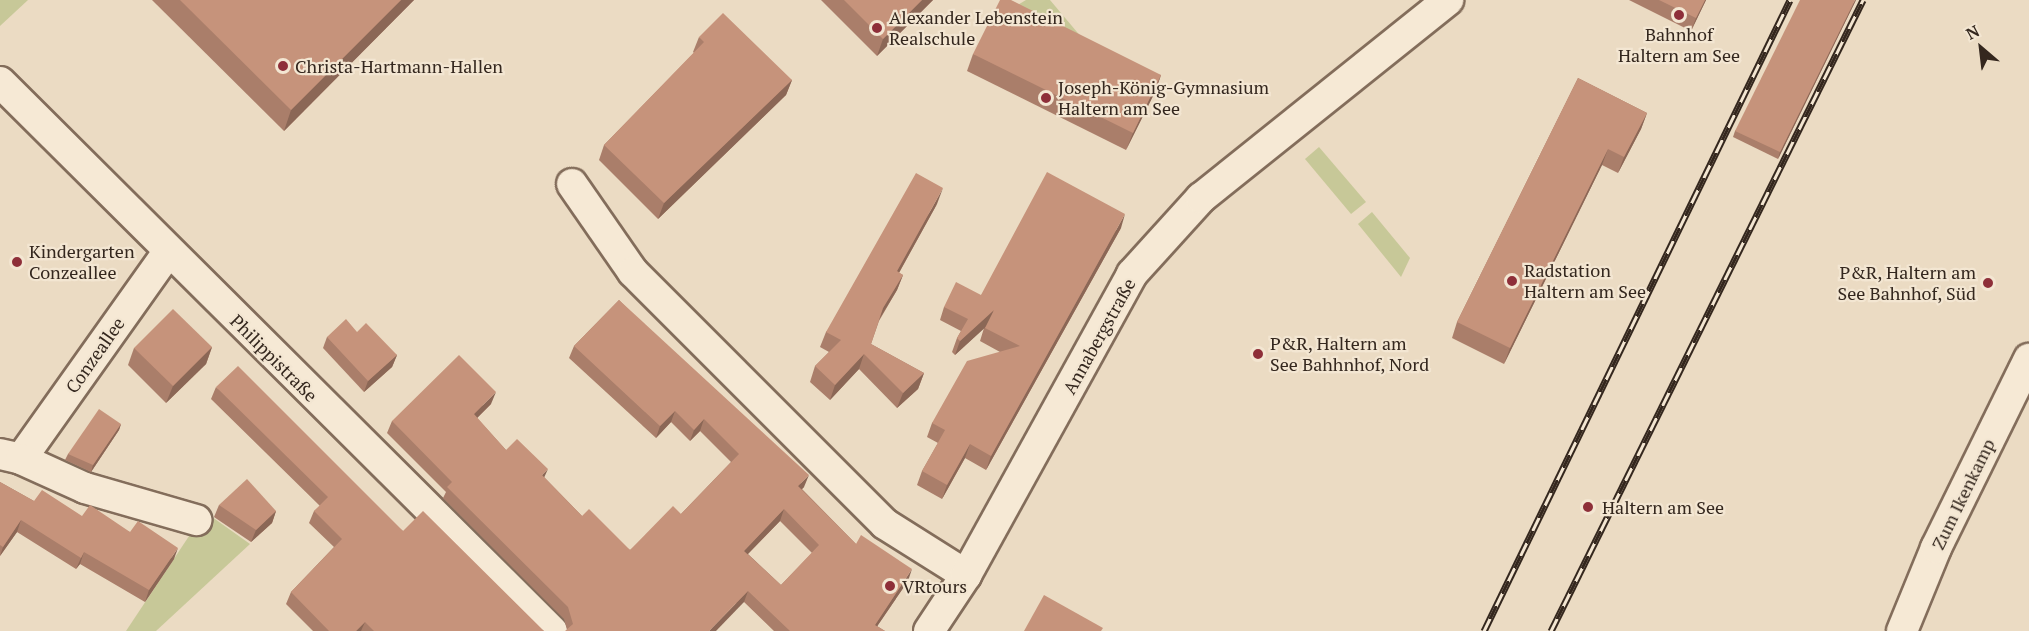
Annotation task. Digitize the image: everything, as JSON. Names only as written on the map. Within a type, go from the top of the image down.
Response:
[{"type":"street","name":"Annabergstraße","points":[[928,631],[966,575],[1132,274],[1201,198],[1448,0]]},
{"type":"street","name":"Philippistraße","points":[[0,82],[373,459],[552,631]]},
{"type":"street","points":[[572,184],[633,272],[885,524],[966,575]]},
{"type":"street","name":"Conzeallee","points":[[169,251],[10,456],[85,488],[196,520]]},
{"type":"street","name":"Zum Ikenkamp","points":[[1902,631],[1935,549],[2029,359]]},
{"type":"green space","points":[[0,0],[28,0],[0,26]]},
{"type":"green space","points":[[1026,0],[1050,0],[1093,51],[1008,11]]},
{"type":"green space","points":[[1319,147],[1366,202],[1351,214],[1305,159]]},
{"type":"green space","points":[[1372,212],[1410,258],[1401,277],[1358,224]]},
{"type":"green space","points":[[205,512],[250,544],[156,631],[126,631]]},
{"type":"building","name":"Christa-Hartmann-Hallen","points":[[180,0],[401,0],[291,110]]},
{"type":"building","points":[[844,0],[922,0],[883,39]]},
{"type":"building","points":[[1000,0],[1011,0],[1161,75],[1133,133],[973,54]]},
{"type":"building","points":[[1659,0],[1705,0],[1696,18]]},
{"type":"building","points":[[1800,0],[1855,0],[1780,152],[1735,131]]},
{"type":"building","points":[[723,13],[792,80],[664,203],[604,145],[704,42],[699,37]]},
{"type":"building","name":"Radstation Haltern am See","points":[[1578,78],[1647,113],[1624,157],[1608,149],[1510,348],[1457,322]]},
{"type":"building","points":[[1047,172],[1125,214],[991,456],[970,444],[947,485],[922,471],[945,430],[932,423],[967,361],[1020,346],[985,328],[994,310],[960,341],[957,338],[968,319],[944,307],[956,282],[981,295]]},
{"type":"building","points":[[916,173],[943,188],[897,271],[903,275],[883,308],[871,344],[924,373],[903,393],[864,354],[835,385],[815,366],[841,340],[826,332]]},
{"type":"building","points":[[619,300],[809,475],[798,486],[856,544],[861,535],[912,569],[875,625],[885,631],[790,631],[748,591],[709,631],[565,631],[573,624],[568,607],[447,487],[452,482],[392,421],[459,355],[496,392],[474,414],[506,450],[517,439],[548,469],[542,475],[582,516],[589,509],[630,550],[673,506],[681,514],[739,454],[704,419],[694,430],[675,411],[660,426],[574,346]],"holes":[[[784,509],[819,545],[781,585],[744,551]]]},
{"type":"building","points":[[173,309],[212,347],[173,386],[134,348]]},
{"type":"building","points":[[346,319],[357,332],[366,323],[397,355],[368,381],[327,337]]},
{"type":"building","points":[[238,366],[403,531],[423,511],[544,631],[374,631],[365,622],[356,631],[329,631],[291,592],[342,539],[314,511],[328,497],[216,387]]},
{"type":"building","points":[[99,409],[121,424],[93,465],[68,454]]},
{"type":"building","points":[[247,479],[276,511],[256,530],[219,505]]},
{"type":"building","points":[[0,482],[34,501],[42,490],[82,516],[90,505],[130,532],[138,521],[178,548],[149,590],[84,552],[81,558],[21,520],[3,547],[0,545]]},
{"type":"building","points":[[1044,595],[1103,628],[1101,631],[1024,631]]},
{"type":"railway","points":[[1484,631],[1790,0]]},
{"type":"railway","points":[[1551,631],[1863,0]]},
{"type":"place","name":"Bahnhof Haltern am See","points":[[1679,15]]},
{"type":"place","name":"Alexander Lebenstein Realschule","points":[[877,28]]},
{"type":"place","name":"Christa-Hartmann-Hallen","points":[[283,66]]},
{"type":"place","name":"Joseph-König-Gymnasium Haltern am See","points":[[1046,98]]},
{"type":"place","name":"Kindergarten Conzeallee","points":[[17,262]]},
{"type":"place","name":"Radstation Haltern am See","points":[[1512,281]]},
{"type":"place","name":"P&R, Haltern am See Bahnhof, Süd","points":[[1988,283]]},
{"type":"place","name":"P&R, Haltern am See Bahhnhof, Nord","points":[[1258,354]]},
{"type":"place","name":"Haltern am See","points":[[1588,507]]},
{"type":"place","name":"VRtours","points":[[890,586]]}]
